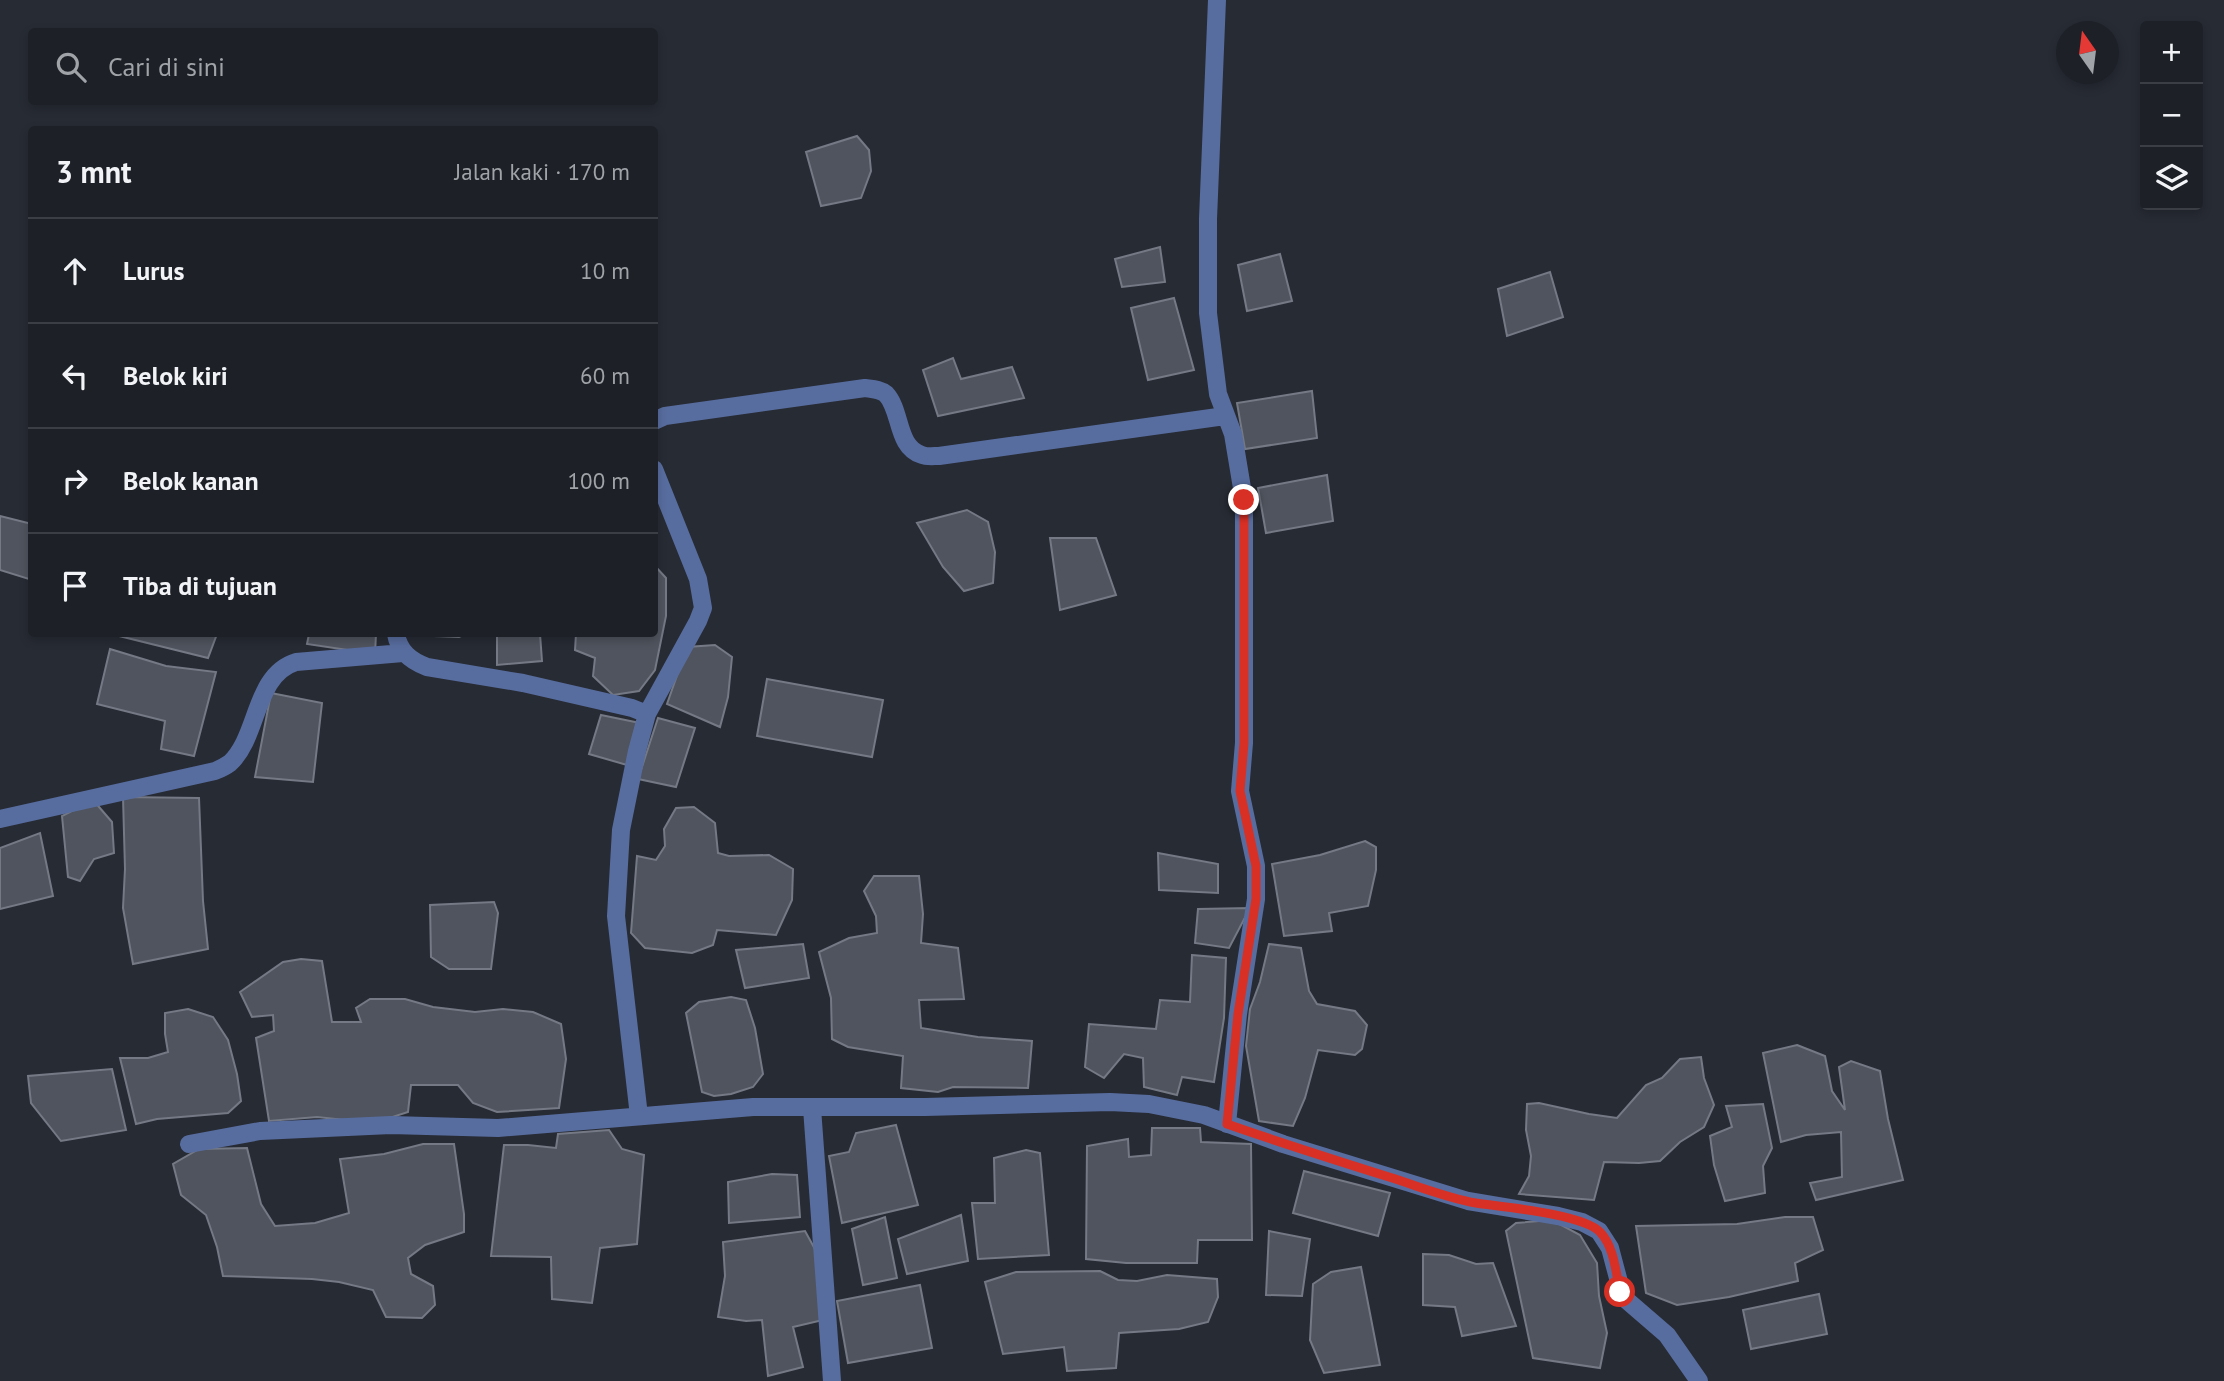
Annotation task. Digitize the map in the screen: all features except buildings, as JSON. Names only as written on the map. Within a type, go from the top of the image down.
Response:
[{"type":"street","points":[[1217,0],[1218,29],[1208,219],[1208,313],[1218,394],[1233,434],[1244,500],[1244,743],[1240,791],[1256,866],[1256,899],[1238,1014],[1227,1124]]},
{"type":"street","points":[[658,419],[665,416],[865,388],[875,389],[885,393],[902,436],[911,448],[922,455],[939,456],[1225,415]]},
{"type":"street","points":[[639,1116],[617,916],[621,830],[636,751],[647,714],[703,608],[698,579],[658,479]]},
{"type":"street","points":[[396,637],[403,653],[414,662],[427,667],[523,683],[632,708],[647,714]]},
{"type":"street","points":[[0,819],[215,771],[229,763],[239,751],[271,680],[285,665],[403,653]]},
{"type":"street","points":[[189,1144],[260,1131],[391,1125],[498,1128],[752,1107],[981,1106],[1110,1102],[1149,1104],[1204,1115],[1283,1144],[1468,1202],[1582,1222],[1599,1231],[1610,1248],[1623,1297],[1667,1335],[1699,1381]]},
{"type":"street","points":[[812,1108],[832,1381]]},
{"type":"route","points":[[1244,500],[1244,743],[1240,791],[1256,866],[1256,899],[1238,1014],[1227,1124],[1468,1202],[1582,1222],[1599,1231],[1606,1240],[1620,1292]]}]
